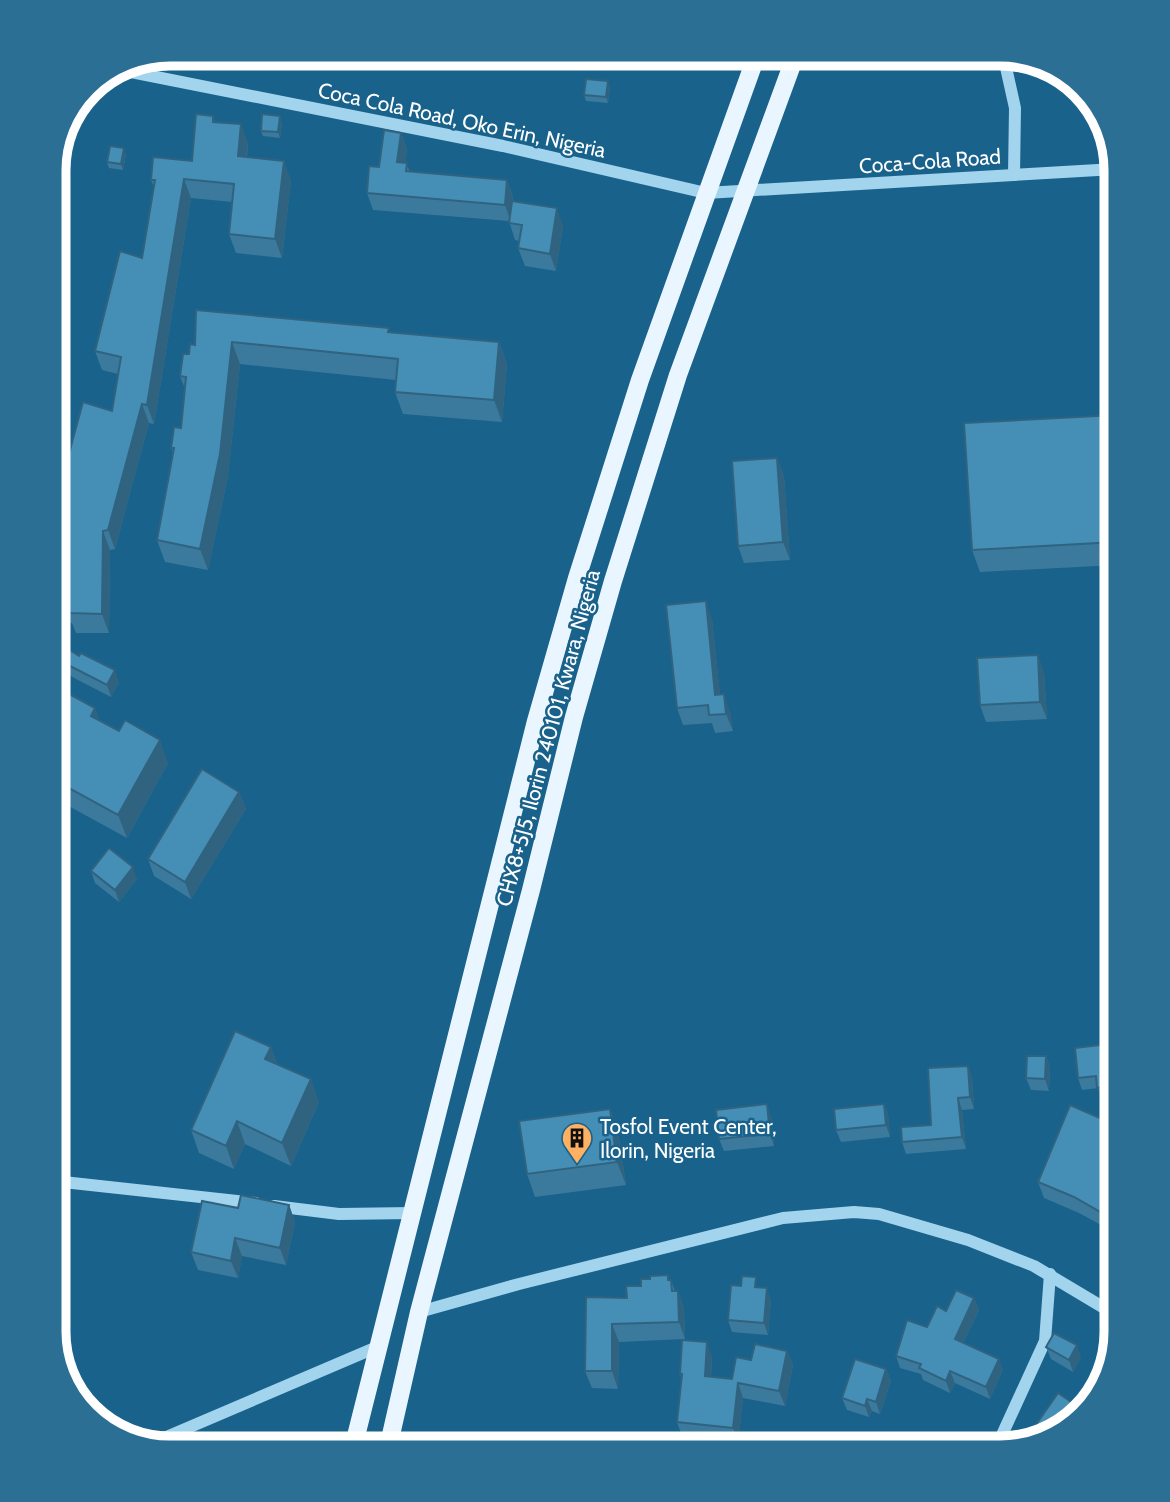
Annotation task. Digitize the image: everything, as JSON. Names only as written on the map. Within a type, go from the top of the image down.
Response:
[{"type":"main road","name":"CHX8+5J5, Ilorin 240101, Kwara, Nigeria","points":[[356,1436],[536,721],[573,591],[640,380],[752,67]]},
{"type":"main road","name":"CHX8+5J5, Ilorin 240101, Kwara, Nigeria","points":[[391,1436],[418,1312],[612,581],[678,375],[791,67]]},
{"type":"street","points":[[1006,67],[1015,108],[1014,175]]},
{"type":"street","name":"Coca Cola Road, Oko Erin, Nigeria","points":[[135,73],[503,146],[706,193],[746,192]]},
{"type":"street","name":"Coca-Cola Road","points":[[746,192],[1104,170]]},
{"type":"street","points":[[67,1182],[340,1214],[413,1213]]},
{"type":"street","points":[[418,1312],[783,1218],[854,1212],[879,1214],[968,1240],[1034,1266],[1104,1308]]},
{"type":"street","points":[[1002,1436],[1045,1341],[1049,1275]]},
{"type":"street","points":[[169,1436],[377,1347]]},
{"type":"building","points":[[586,79],[608,81],[606,97],[584,95]]},
{"type":"building","points":[[196,114],[213,116],[213,122],[241,124],[238,156],[284,161],[275,239],[229,234],[234,184],[184,179],[147,405],[142,404],[108,530],[103,531],[102,614],[69,613],[67,461],[83,402],[112,411],[121,357],[95,351],[120,251],[142,258],[155,180],[151,180],[153,157],[192,161]]},
{"type":"building","points":[[262,114],[280,116],[278,132],[261,131]]},
{"type":"building","points":[[384,130],[401,133],[397,162],[407,163],[406,171],[507,180],[505,205],[367,193],[369,166],[379,167]]},
{"type":"building","points":[[110,146],[124,148],[121,164],[107,162]]},
{"type":"building","points":[[512,201],[557,208],[550,254],[518,248],[522,225],[509,223]]},
{"type":"building","points":[[196,310],[389,328],[388,332],[499,342],[494,400],[395,392],[398,359],[232,342],[220,454],[200,549],[157,540],[174,448],[171,448],[174,427],[181,428],[186,377],[180,376],[183,354],[189,354],[190,344],[195,345]]},
{"type":"building","points":[[1104,416],[1104,543],[972,550],[964,423]]},
{"type":"building","points":[[777,458],[783,542],[738,546],[732,461]]},
{"type":"building","points":[[706,601],[715,695],[724,694],[726,714],[709,715],[708,705],[677,708],[666,605]]},
{"type":"building","points":[[67,648],[115,670],[107,685],[67,664]]},
{"type":"building","points":[[1038,655],[1040,702],[980,705],[977,658]]},
{"type":"building","points":[[67,693],[95,708],[91,716],[119,731],[125,720],[160,740],[118,815],[67,787]]},
{"type":"building","points":[[202,769],[239,792],[185,882],[148,859]]},
{"type":"building","points":[[109,848],[133,867],[115,890],[91,871]]},
{"type":"building","points":[[235,1031],[271,1047],[265,1059],[311,1079],[282,1143],[237,1121],[226,1146],[191,1130]]},
{"type":"building","points":[[1104,1044],[1104,1087],[1097,1088],[1096,1076],[1078,1078],[1075,1048]]},
{"type":"building","points":[[1027,1056],[1046,1056],[1045,1079],[1026,1078]]},
{"type":"building","points":[[968,1066],[970,1097],[958,1098],[962,1137],[902,1142],[901,1127],[931,1125],[928,1068]]},
{"type":"building","points":[[767,1104],[770,1134],[719,1139],[716,1110]]},
{"type":"building","points":[[884,1104],[886,1125],[836,1130],[834,1109]]},
{"type":"building","points":[[1070,1105],[1104,1120],[1104,1214],[1074,1197],[1038,1182]]},
{"type":"building","points":[[610,1109],[617,1162],[527,1174],[519,1121]]},
{"type":"building","points":[[241,1195],[289,1205],[280,1248],[235,1238],[231,1261],[191,1252],[202,1201],[238,1208]]},
{"type":"building","points":[[668,1275],[672,1291],[678,1291],[679,1322],[612,1324],[612,1371],[585,1371],[586,1297],[627,1298],[626,1286],[641,1286],[641,1279]]},
{"type":"building","points":[[742,1276],[756,1277],[755,1287],[767,1288],[764,1323],[728,1320],[731,1285],[741,1286]]},
{"type":"building","points":[[956,1290],[974,1298],[955,1339],[999,1359],[986,1387],[950,1371],[946,1381],[919,1368],[921,1364],[896,1356],[907,1320],[927,1327],[937,1306],[946,1311]]},
{"type":"building","points":[[1054,1333],[1077,1345],[1069,1360],[1046,1347]]},
{"type":"building","points":[[682,1340],[707,1342],[705,1376],[732,1379],[736,1357],[751,1360],[755,1344],[787,1351],[779,1391],[738,1383],[733,1428],[677,1422]]},
{"type":"building","points":[[855,1359],[886,1369],[876,1402],[867,1399],[865,1406],[842,1398]]},
{"type":"building","points":[[1058,1393],[1074,1404],[1057,1418],[1034,1430],[1033,1429]]},
{"type":"place","name":"Tosfol Event Center, Ilorin, Nigeria","points":[[577,1165]]}]
